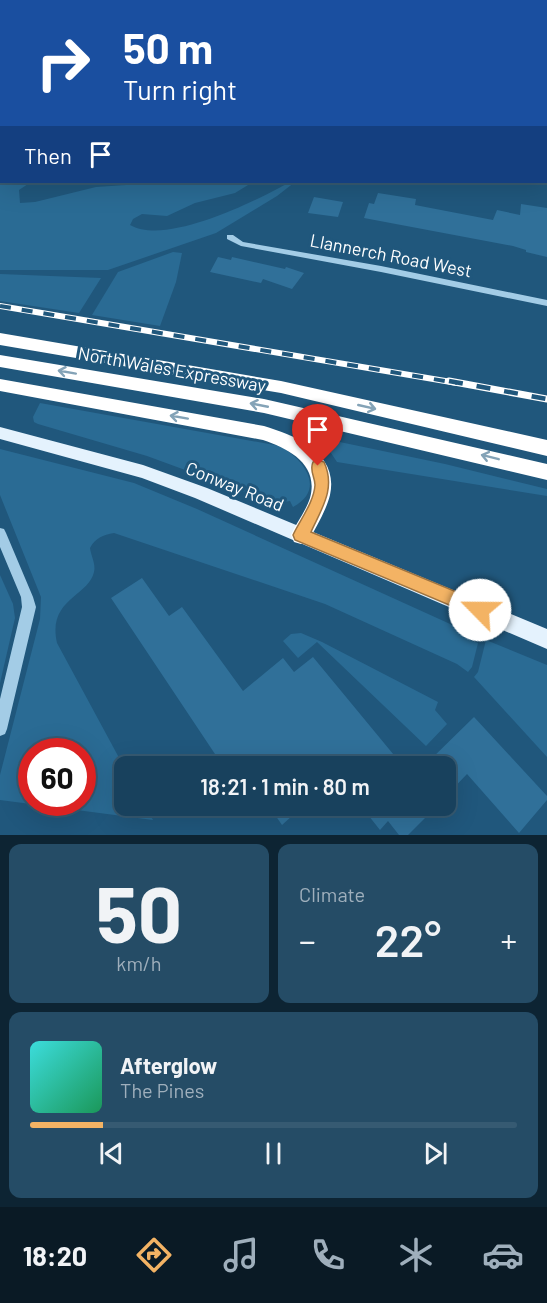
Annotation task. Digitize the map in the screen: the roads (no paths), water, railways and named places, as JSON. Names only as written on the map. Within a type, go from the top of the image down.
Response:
[{"type":"highway","name":"North Wales Expressway","points":[[0,339],[281,387],[547,448]]},
{"type":"highway","name":"North Wales Expressway","points":[[0,361],[264,406],[547,472]]},
{"type":"highway","points":[[0,385],[264,432],[291,441],[309,454],[318,466],[322,485],[320,498],[301,535]]},
{"type":"main road","name":"Conway Road","points":[[0,433],[143,472],[201,493],[547,639]]},
{"type":"street","name":"Llannerch Road West","points":[[230,237],[241,244],[381,269],[547,303]]},
{"type":"street","points":[[0,533],[29,607],[0,729]]},
{"type":"railway","points":[[0,306],[457,383]]},
{"type":"railway","points":[[449,381],[547,399]]}]
